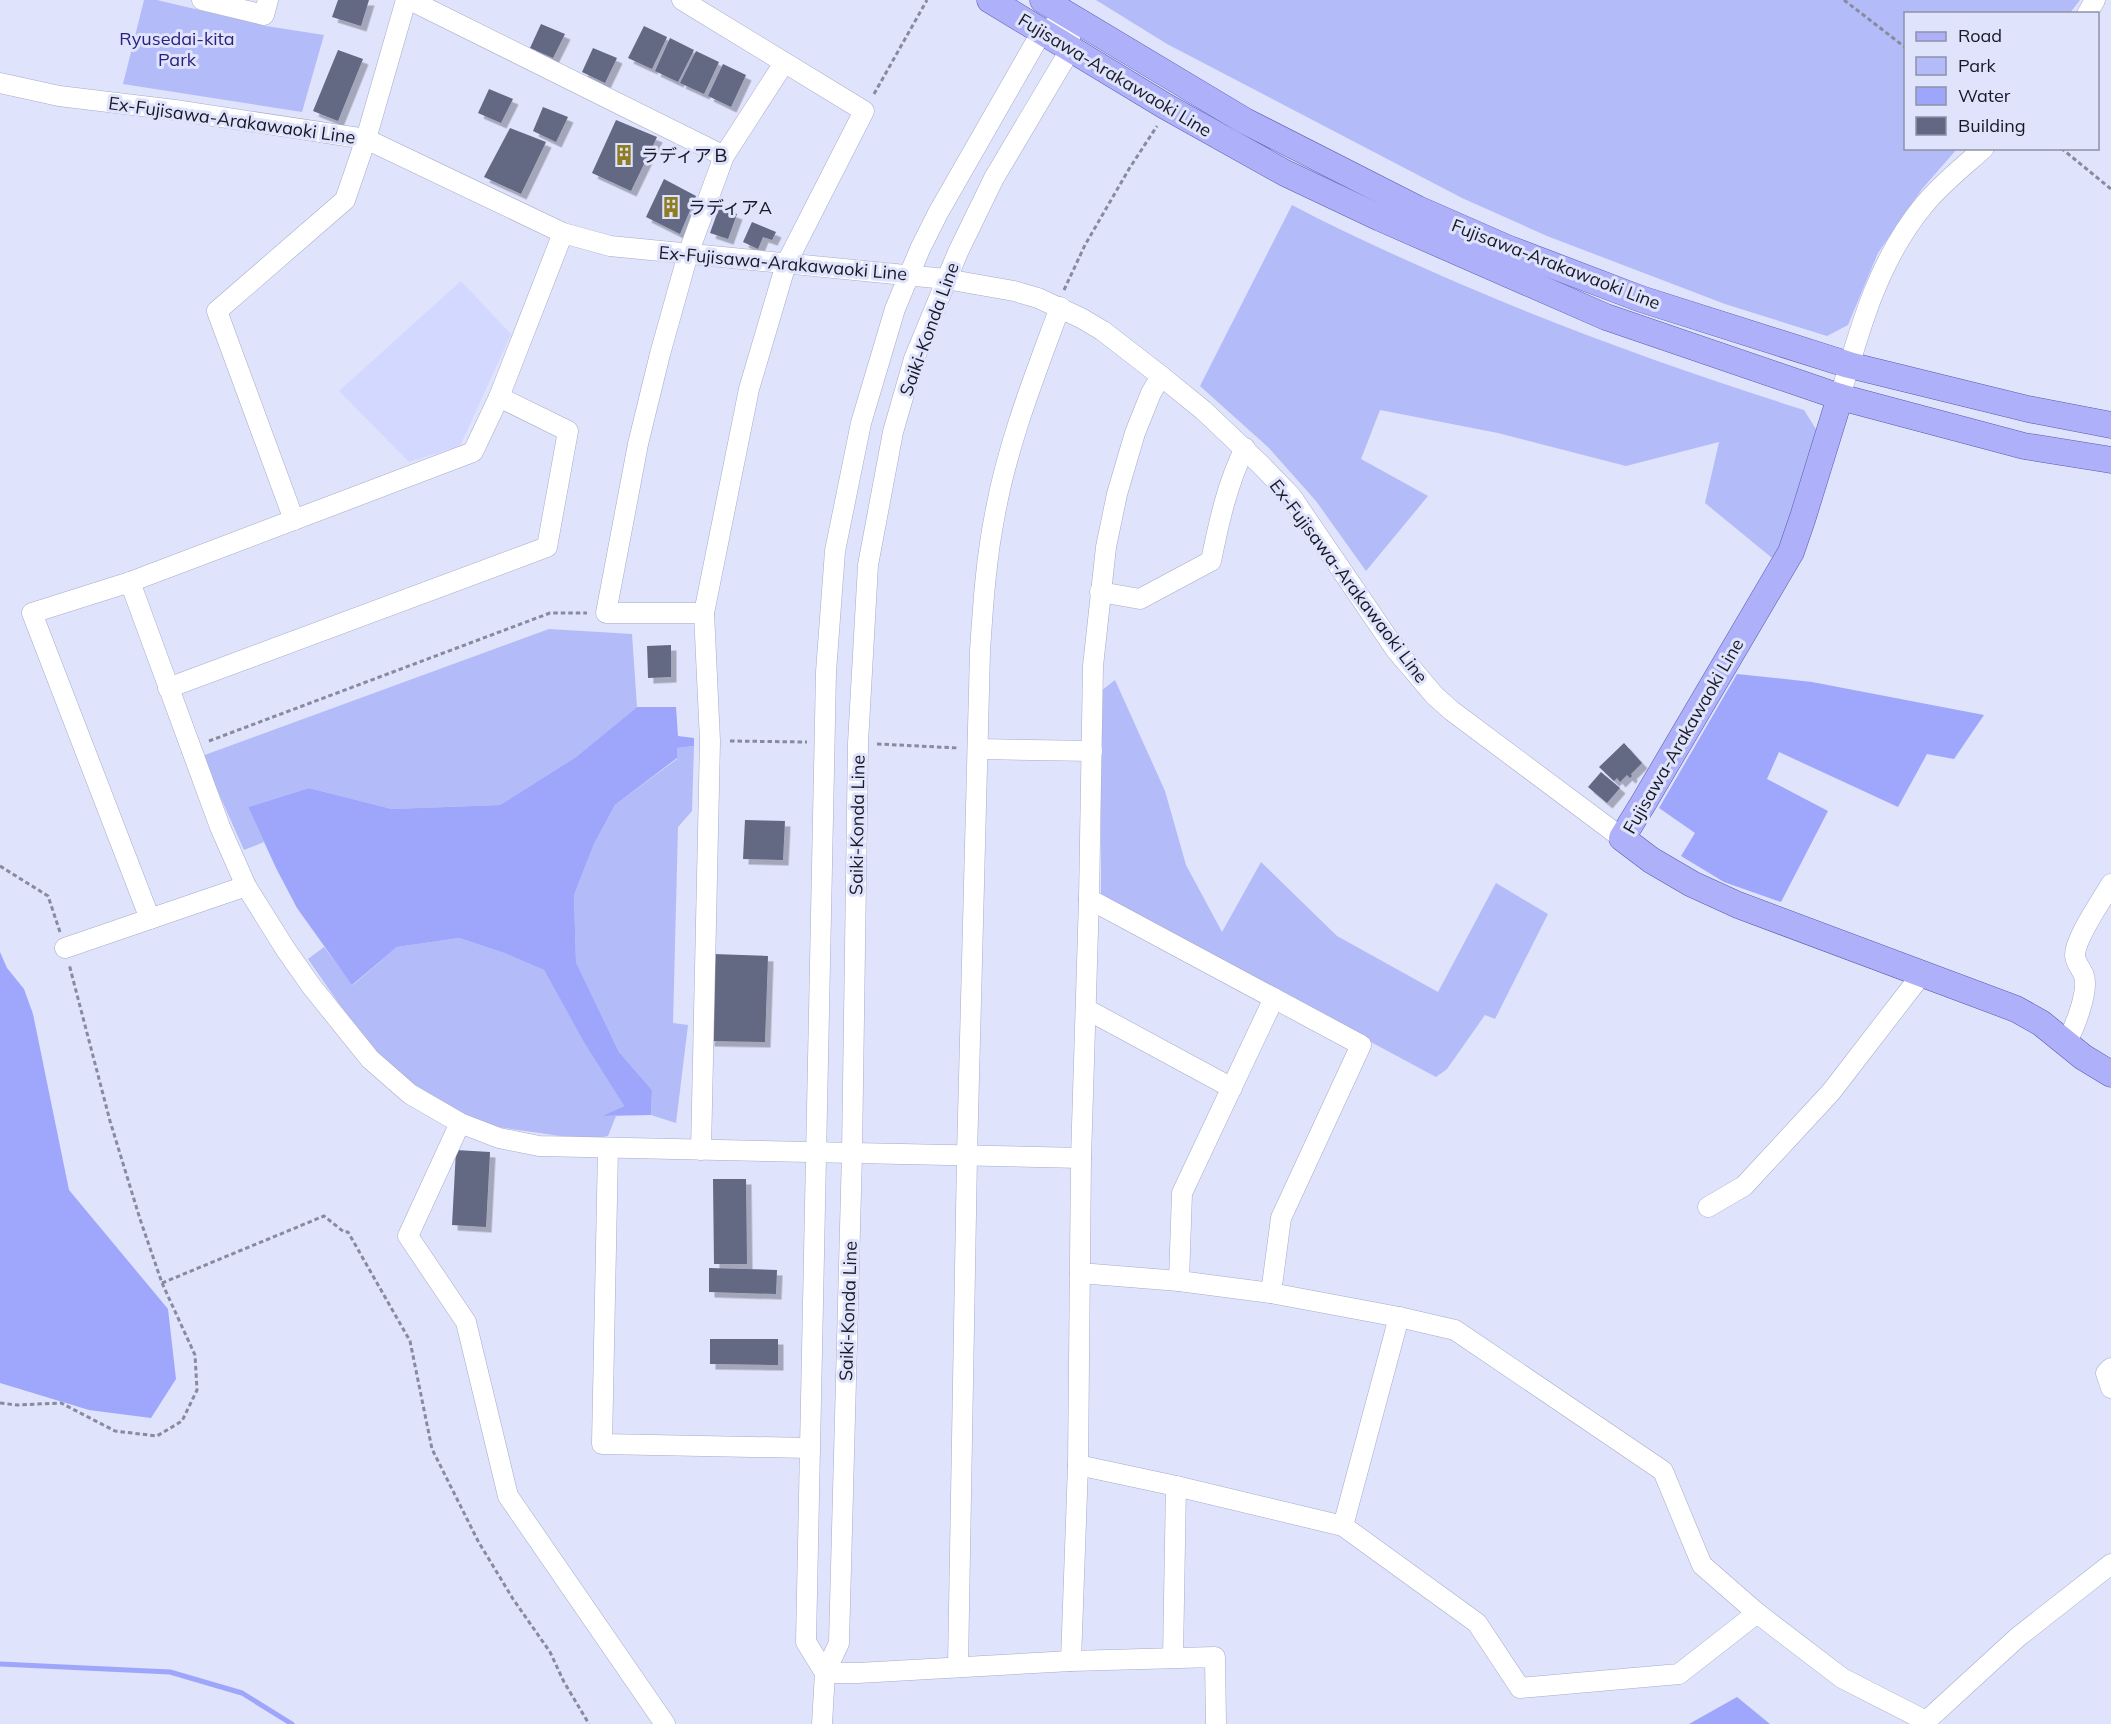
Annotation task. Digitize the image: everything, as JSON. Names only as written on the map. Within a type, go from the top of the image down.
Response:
[{"type":"main road","name":"Fujisawa-Arakawaoki Line","points":[[990,0],[1041,33],[1285,173],[1380,218],[1606,317],[1840,397],[2024,446],[2111,460]]},
{"type":"main road","name":"Fujisawa-Arakawaoki Line","points":[[1043,0],[1245,121],[1418,209],[1507,248],[1641,299],[1849,366],[2028,409],[2111,424]]},
{"type":"main road","name":"Fujisawa-Arakawaoki Line","points":[[1840,397],[1791,552],[1622,838],[1651,860],[1692,884],[1738,905],[2016,1009],[2041,1023],[2083,1057],[2111,1074]]},
{"type":"street","points":[[202,0],[264,15],[268,0]]},
{"type":"street","points":[[294,520],[217,311],[345,200],[408,0],[724,156]]},
{"type":"street","points":[[682,0],[864,111],[786,264],[749,390],[704,613],[710,741],[701,1150]]},
{"type":"street","points":[[1041,33],[1070,17],[1070,50]]},
{"type":"street","name":"Saiki-Konda Line","points":[[825,1673],[806,1642],[826,672],[835,551],[861,423],[884,342],[909,275],[960,172],[1041,33]]},
{"type":"street","name":"Saiki-Konda Line","points":[[822,1724],[825,1673],[839,1643],[852,1153],[858,743],[868,565],[893,432],[914,359],[946,279],[994,177],[1070,50]]},
{"type":"street","points":[[704,613],[606,613],[638,444],[688,254],[724,156],[784,63]]},
{"type":"street","name":"Ex-Fujisawa-Arakawaoki Line","points":[[0,83],[59,96],[175,110],[366,139],[563,232],[610,246],[946,279],[1061,302],[1161,376],[1245,448],[1291,496],[1396,650],[1435,696],[1457,704],[1622,838]]},
{"type":"street","points":[[1840,397],[1870,300],[1899,242],[1923,206],[1982,150]]},
{"type":"street","points":[[150,919],[32,613],[130,582],[473,452],[499,397],[563,232]]},
{"type":"street","points":[[958,1666],[967,1156],[980,651],[985,584],[995,512],[1021,413],[1061,302]]},
{"type":"street","points":[[1071,1661],[1078,1465],[1081,1158],[1093,666],[1106,547],[1117,495],[1135,433],[1150,393],[1161,376]]},
{"type":"street","points":[[168,688],[547,547],[568,431],[499,397]]},
{"type":"street","points":[[1100,592],[1140,599],[1211,561],[1222,506],[1245,448]]},
{"type":"street","points":[[130,582],[220,827],[246,886],[312,987],[370,1059],[410,1094],[460,1124],[500,1138],[539,1146],[1081,1158]]},
{"type":"street","points":[[978,749],[1092,751]]},
{"type":"street","points":[[2066,1044],[2074,1030],[2083,997],[2085,978],[2074,957],[2077,944],[2111,884]]},
{"type":"street","points":[[65,948],[246,886]]},
{"type":"street","points":[[1089,899],[1361,1045],[1281,1218],[1271,1293]]},
{"type":"street","points":[[1707,1207],[1744,1186],[1831,1092],[1922,974]]},
{"type":"street","points":[[1179,1281],[1182,1193],[1274,998]]},
{"type":"street","points":[[1086,1009],[1232,1088]]},
{"type":"street","points":[[460,1124],[408,1236],[466,1322],[508,1496],[665,1724]]},
{"type":"street","points":[[608,1149],[602,1443],[809,1448]]},
{"type":"street","points":[[1080,1273],[1179,1281],[1271,1293],[1455,1330],[1663,1471],[1702,1565],[1757,1613],[1842,1678],[1925,1723],[2018,1637],[2111,1564]]},
{"type":"street","points":[[1343,1526],[1399,1317]]},
{"type":"street","points":[[2111,1368],[2106,1373],[2111,1388]]},
{"type":"street","points":[[1078,1465],[1343,1526],[1477,1623],[1520,1688],[1678,1674],[1757,1613]]},
{"type":"street","points":[[1173,1657],[1176,1486]]},
{"type":"street","points":[[825,1673],[1071,1661],[1215,1657],[1216,1724]]},
{"type":"path","points":[[864,111],[927,0]]},
{"type":"path","points":[[1844,0],[1904,47]]},
{"type":"path","points":[[1061,302],[1085,245],[1160,122]]},
{"type":"path","points":[[2063,150],[2111,189]]},
{"type":"path","points":[[190,748],[550,613],[606,613]]},
{"type":"path","points":[[710,741],[809,742]]},
{"type":"path","points":[[877,744],[978,749]]},
{"type":"path","points":[[0,866],[48,896],[65,948],[110,1121],[162,1283],[195,1355],[197,1390],[182,1421],[157,1436],[115,1431],[61,1403],[17,1405],[0,1403]]},
{"type":"path","points":[[162,1283],[324,1216],[344,1232],[348,1232],[410,1341],[432,1449],[478,1541],[513,1599],[550,1652],[564,1682],[589,1724]]},
{"type":"shaded area","points":[[461,281],[511,334],[460,446],[409,462],[339,391]]},
{"type":"shaded area","points":[[1737,674],[1812,682],[1984,715],[1954,759],[1927,754],[1898,807],[1779,752],[1767,779],[1828,811],[1781,902],[1724,882],[1681,856],[1695,833],[1659,808]]},
{"type":"shaded area","points":[[0,952],[7,968],[24,989],[33,1014],[69,1190],[168,1309],[176,1379],[151,1418],[89,1410],[0,1383]]},
{"type":"shaded area","points":[[1737,1697],[1770,1724],[1689,1724]]},
{"type":"green space","name":"Ryusedai-kita Park","points":[[144,0],[157,0],[266,26],[324,35],[302,112],[123,84]]},
{"type":"green space","points":[[1096,0],[2080,0],[2071,12],[1904,12],[1904,150],[1956,150],[1922,189],[1878,253],[1848,325],[1827,336],[1725,304],[1547,236],[1462,198],[1167,44]]},
{"type":"green space","points":[[1292,205],[1390,253],[1517,308],[1660,362],[1804,410],[1819,434],[1787,533],[1772,558],[1705,503],[1719,442],[1626,466],[1498,433],[1380,410],[1361,459],[1428,496],[1366,571],[1316,501],[1269,448],[1200,386]]},
{"type":"green space","points":[[549,629],[632,634],[637,707],[576,757],[500,805],[392,809],[309,788],[248,807],[264,842],[244,850],[202,756]]},
{"type":"green space","points":[[1115,680],[1165,791],[1186,865],[1222,932],[1261,862],[1337,936],[1438,992],[1496,883],[1548,914],[1495,1019],[1485,1015],[1447,1069],[1436,1077],[1101,897],[1101,691]]},
{"type":"green space","points":[[694,746],[692,811],[678,827],[673,1023],[688,1025],[676,1123],[651,1115],[652,1090],[619,1052],[576,962],[574,895],[594,844],[615,805],[677,759],[677,748]]},
{"type":"green space","points":[[459,938],[504,953],[544,970],[624,1106],[605,1116],[616,1116],[608,1136],[588,1140],[491,1126],[433,1101],[384,1062],[344,1011],[308,959],[324,947],[353,985],[397,947]]},
{"type":"water","points":[[637,707],[676,707],[678,736],[694,738],[694,746],[677,748],[677,758],[615,805],[594,844],[574,895],[576,962],[619,1052],[652,1090],[651,1115],[603,1116],[624,1106],[584,1042],[544,970],[504,953],[459,938],[397,947],[352,985],[297,908],[248,807],[309,788],[392,809],[500,805],[576,757]]},
{"type":"building","points":[[338,0],[369,0],[361,26],[332,17]]},
{"type":"building","points":[[541,24],[565,34],[553,58],[530,48]]},
{"type":"building","points":[[644,26],[667,37],[652,69],[628,58]]},
{"type":"building","points":[[670,38],[694,50],[678,82],[655,71]]},
{"type":"building","points":[[593,48],[617,58],[605,83],[582,72]]},
{"type":"building","points":[[338,50],[363,59],[338,121],[313,111]]},
{"type":"building","points":[[696,51],[719,62],[704,94],[680,83]]},
{"type":"building","points":[[723,64],[746,75],[731,107],[708,96]]},
{"type":"building","points":[[489,89],[513,99],[501,123],[478,113]]},
{"type":"building","points":[[543,107],[568,117],[556,142],[533,131]]},
{"type":"building","name":"ラディアＢ","points":[[616,120],[657,137],[631,191],[592,173]]},
{"type":"building","points":[[510,128],[546,142],[521,194],[484,177]]},
{"type":"building","name":"ラディアA","points":[[664,179],[696,196],[680,234],[646,217]]},
{"type":"building","points":[[719,208],[737,214],[728,239],[710,233]]},
{"type":"building","points":[[752,222],[776,232],[772,240],[763,237],[758,249],[743,242]]},
{"type":"building","points":[[671,645],[671,677],[648,678],[647,646]]},
{"type":"building","points":[[1624,743],[1642,763],[1630,778],[1627,775],[1620,782],[1617,778],[1614,781],[1599,767]]},
{"type":"building","points":[[1601,772],[1620,788],[1607,803],[1588,787]]},
{"type":"building","points":[[745,820],[785,821],[783,860],[743,859]]},
{"type":"building","points":[[713,954],[768,956],[765,1042],[709,1041]]},
{"type":"building","points":[[456,1150],[490,1152],[486,1227],[452,1225]]},
{"type":"building","points":[[713,1179],[746,1179],[747,1264],[714,1264]]},
{"type":"building","points":[[709,1268],[777,1270],[776,1294],[709,1292]]},
{"type":"building","points":[[710,1339],[778,1339],[778,1365],[710,1364]]},
{"type":"waterway","points":[[0,1664],[170,1672],[242,1693],[292,1724]]},
{"type":"place","name":"ラディアＢ","points":[[624,155]]},
{"type":"place","name":"ラディアA","points":[[671,207]]}]
